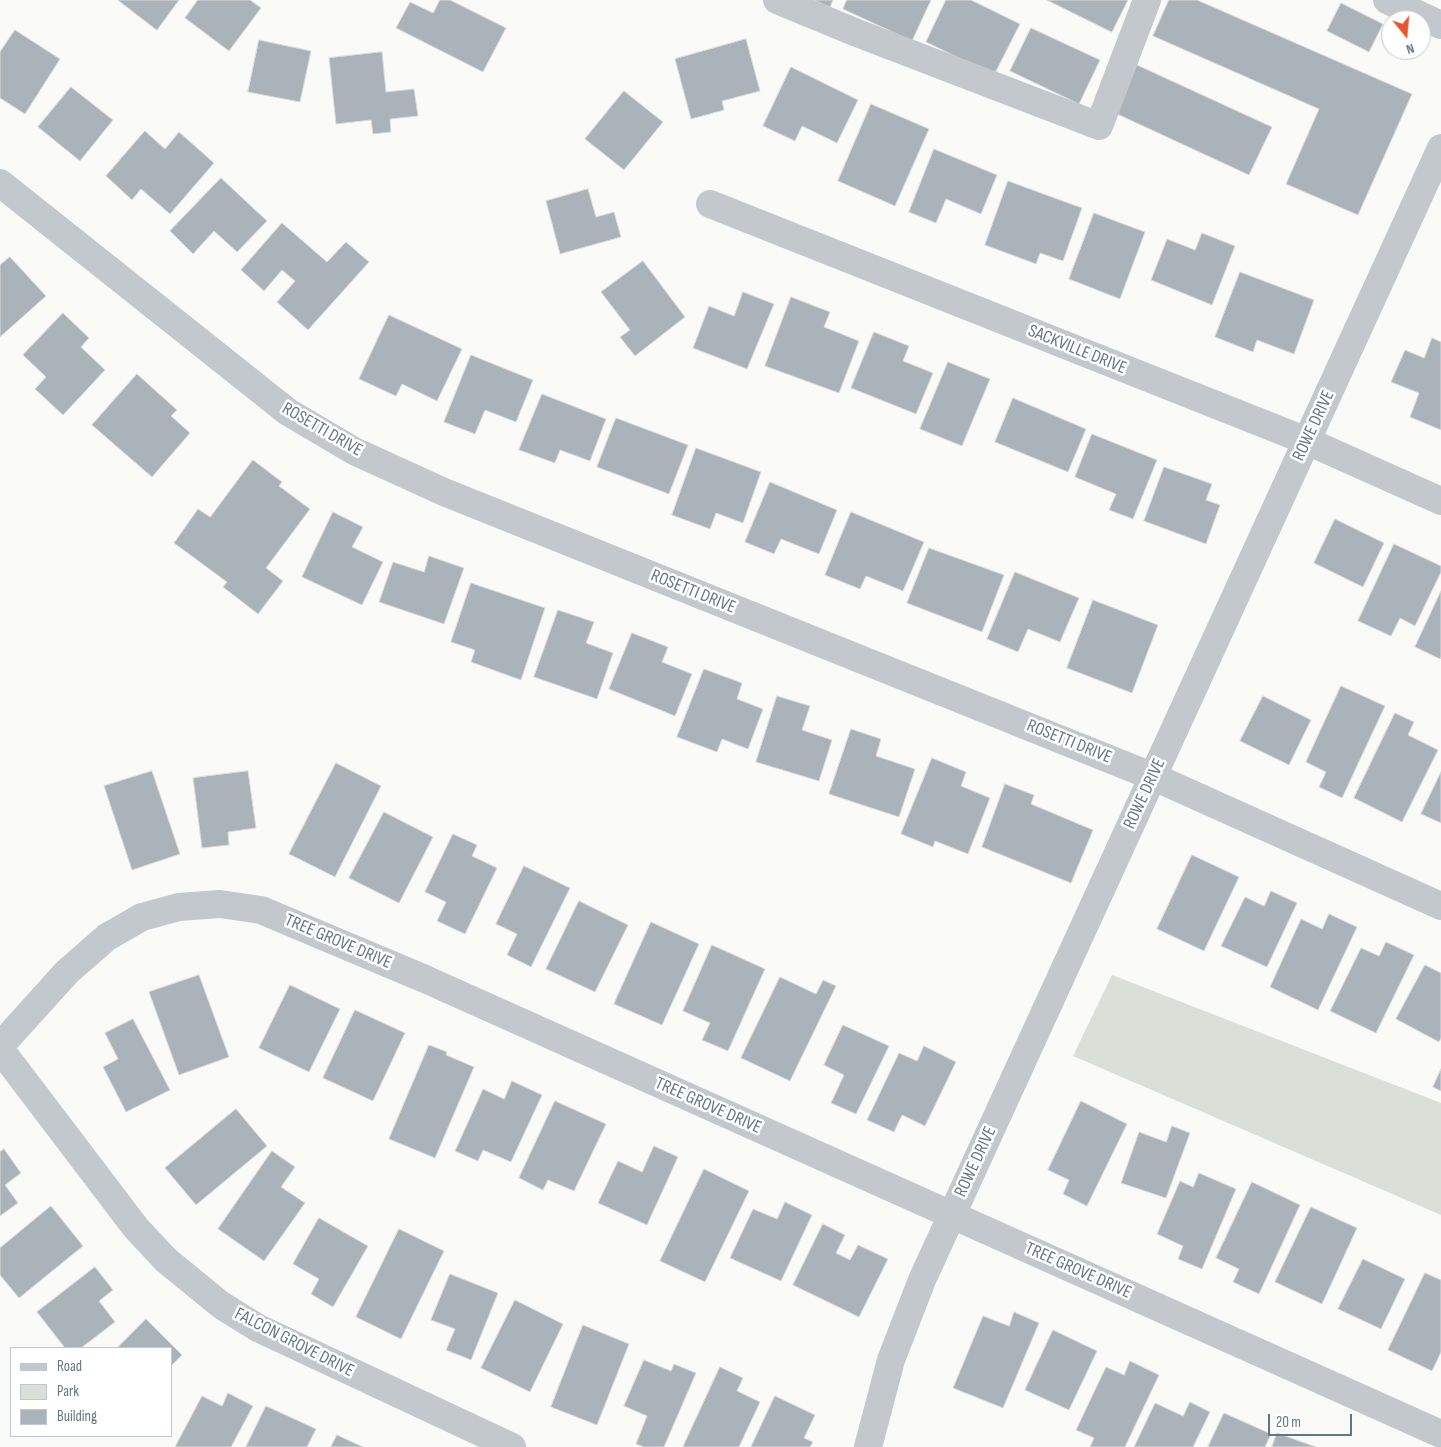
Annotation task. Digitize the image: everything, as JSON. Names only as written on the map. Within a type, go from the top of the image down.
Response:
[{"type":"street","points":[[777,0],[1099,126],[1147,0]]},
{"type":"street","points":[[1387,0],[1441,25]]},
{"type":"street","name":"ROWE DRIVE","points":[[868,1447],[891,1360],[922,1280],[1441,148]]},
{"type":"street","name":"ROSETTI DRIVE","points":[[0,183],[288,412],[354,451],[453,496],[1154,777],[1441,906]]},
{"type":"street","name":"SACKVILLE DRIVE","points":[[710,204],[1307,441],[1441,501]]},
{"type":"street","name":"TREE GROVE DRIVE","points":[[0,1048],[67,972],[107,937],[142,917],[179,907],[220,904],[261,910],[434,984],[952,1214],[1441,1434]]},
{"type":"street","name":"FALCON GROVE DRIVE","points":[[0,1048],[136,1228],[166,1260],[221,1305],[258,1328],[512,1447]]},
{"type":"green space","points":[[1112,975],[1441,1103],[1441,1215],[1073,1056]]},
{"type":"building","points":[[118,0],[179,0],[157,30]]},
{"type":"building","points":[[198,0],[250,0],[261,8],[229,51],[185,18]]},
{"type":"building","points":[[440,0],[450,0],[506,28],[483,72],[396,28],[410,2],[433,13]]},
{"type":"building","points":[[814,0],[833,0],[830,7]]},
{"type":"building","points":[[847,0],[931,0],[912,41],[843,9]]},
{"type":"building","points":[[946,0],[971,0],[1020,24],[994,75],[926,42]]},
{"type":"building","points":[[1047,0],[1128,0],[1112,32]]},
{"type":"building","points":[[1169,0],[1197,0],[1412,94],[1358,215],[1286,184],[1319,109],[1153,36]]},
{"type":"building","points":[[1341,3],[1381,23],[1381,28],[1369,52],[1327,31]]},
{"type":"building","points":[[1031,28],[1100,60],[1079,104],[1010,71]]},
{"type":"building","points":[[15,30],[60,59],[25,114],[0,98],[0,52]]},
{"type":"building","points":[[746,39],[760,91],[722,101],[724,110],[691,119],[675,59]]},
{"type":"building","points":[[259,40],[311,51],[300,102],[248,92]]},
{"type":"building","points":[[382,52],[386,92],[414,89],[418,116],[390,119],[391,132],[373,134],[371,120],[336,124],[329,58]]},
{"type":"building","points":[[1137,65],[1272,127],[1249,175],[1115,113]]},
{"type":"building","points":[[791,67],[858,100],[837,143],[802,126],[795,141],[763,126]]},
{"type":"building","points":[[71,87],[113,120],[80,161],[38,127]]},
{"type":"building","points":[[624,91],[663,122],[624,170],[585,139]]},
{"type":"building","points":[[871,104],[929,129],[895,206],[838,181]]},
{"type":"building","points":[[145,131],[165,149],[179,132],[214,163],[170,214],[141,189],[132,200],[106,176]]},
{"type":"building","points":[[934,149],[997,175],[981,214],[946,199],[936,223],[909,212]]},
{"type":"building","points":[[221,178],[267,221],[237,252],[214,231],[193,254],[170,231]]},
{"type":"building","points":[[1008,181],[1082,208],[1063,261],[1040,253],[1036,264],[985,245]]},
{"type":"building","points":[[588,189],[596,217],[614,212],[621,237],[560,254],[546,201]]},
{"type":"building","points":[[1094,213],[1145,232],[1120,299],[1069,279]]},
{"type":"building","points":[[282,223],[327,262],[346,242],[369,262],[308,330],[277,302],[295,281],[282,270],[264,291],[241,270]]},
{"type":"building","points":[[1202,233],[1235,246],[1212,305],[1151,280],[1167,239],[1195,250]]},
{"type":"building","points":[[10,257],[46,296],[0,337],[0,265]]},
{"type":"building","points":[[643,261],[685,317],[635,356],[620,337],[630,330],[601,292]]},
{"type":"building","points":[[1240,272],[1314,300],[1294,354],[1257,340],[1253,352],[1215,337]]},
{"type":"building","points":[[743,292],[774,304],[747,369],[693,348],[709,306],[734,316]]},
{"type":"building","points":[[791,297],[830,312],[824,327],[859,341],[839,393],[765,366]]},
{"type":"building","points":[[63,313],[89,338],[81,347],[105,370],[63,415],[35,389],[46,377],[23,355]]},
{"type":"building","points":[[389,315],[462,349],[437,401],[402,384],[396,396],[359,379]]},
{"type":"building","points":[[874,332],[909,346],[903,361],[933,373],[916,414],[851,388]]},
{"type":"building","points":[[1432,338],[1441,342],[1441,430],[1410,417],[1419,393],[1391,382],[1405,350],[1424,358]]},
{"type":"building","points":[[471,355],[533,380],[516,422],[485,410],[475,434],[444,422]]},
{"type":"building","points":[[948,362],[990,379],[962,446],[920,429]]},
{"type":"building","points":[[137,374],[177,410],[171,416],[190,433],[152,477],[92,425]]},
{"type":"building","points":[[542,394],[606,419],[590,461],[560,450],[555,463],[519,450]]},
{"type":"building","points":[[1013,398],[1086,429],[1068,472],[995,442]]},
{"type":"building","points":[[616,418],[688,445],[669,494],[597,467]]},
{"type":"building","points":[[1092,434],[1157,460],[1133,519],[1109,510],[1116,494],[1075,477]]},
{"type":"building","points":[[696,448],[761,472],[743,523],[716,513],[710,529],[672,515]]},
{"type":"building","points":[[253,460],[282,482],[279,486],[310,509],[266,568],[283,581],[258,614],[223,587],[227,582],[174,543],[198,509],[210,517]]},
{"type":"building","points":[[1164,467],[1212,484],[1206,500],[1220,505],[1206,544],[1144,521]]},
{"type":"building","points":[[770,482],[837,510],[819,554],[781,539],[774,554],[745,542]]},
{"type":"building","points":[[333,512],[363,527],[352,547],[383,562],[362,605],[302,577]]},
{"type":"building","points":[[851,512],[924,542],[903,591],[866,576],[860,589],[825,575]]},
{"type":"building","points":[[1335,519],[1384,543],[1363,587],[1314,563]]},
{"type":"building","points":[[1394,544],[1441,566],[1441,572],[1415,626],[1400,618],[1391,636],[1358,621]]},
{"type":"building","points":[[929,548],[1004,575],[982,632],[907,603]]},
{"type":"building","points":[[429,556],[464,568],[444,624],[379,602],[393,562],[424,572]]},
{"type":"building","points":[[1015,572],[1079,598],[1060,642],[1028,629],[1018,652],[987,639]]},
{"type":"building","points":[[471,583],[545,608],[521,680],[471,662],[475,650],[451,642]]},
{"type":"building","points":[[1441,591],[1441,657],[1440,659],[1415,647]]},
{"type":"building","points":[[1093,600],[1158,625],[1132,693],[1067,668]]},
{"type":"building","points":[[558,610],[594,622],[586,643],[613,653],[597,699],[534,677]]},
{"type":"building","points":[[632,633],[668,647],[662,662],[692,674],[675,716],[609,689]]},
{"type":"building","points":[[704,669],[742,683],[737,699],[763,709],[748,749],[722,739],[717,752],[677,737]]},
{"type":"building","points":[[1341,686],[1385,706],[1342,798],[1319,787],[1326,772],[1306,762]]},
{"type":"building","points":[[777,696],[810,706],[802,730],[832,740],[819,781],[756,762]]},
{"type":"building","points":[[1263,696],[1311,720],[1289,765],[1240,741]]},
{"type":"building","points":[[1395,713],[1414,722],[1408,735],[1438,750],[1402,822],[1354,798]]},
{"type":"building","points":[[851,729],[881,739],[876,756],[915,769],[899,817],[829,794]]},
{"type":"building","points":[[932,758],[966,772],[961,786],[990,798],[968,854],[935,841],[933,847],[901,834]]},
{"type":"building","points":[[336,763],[381,786],[335,877],[289,854]]},
{"type":"building","points":[[152,771],[180,854],[132,870],[104,786]]},
{"type":"building","points":[[248,771],[256,828],[228,832],[229,845],[202,848],[193,778]]},
{"type":"building","points":[[1441,772],[1441,823],[1421,814]]},
{"type":"building","points":[[1005,784],[1034,795],[1031,804],[1093,830],[1071,883],[982,847]]},
{"type":"building","points":[[384,812],[433,837],[399,903],[349,878]]},
{"type":"building","points":[[453,834],[477,845],[472,856],[497,868],[465,934],[437,921],[446,902],[425,892]]},
{"type":"building","points":[[1192,855],[1239,877],[1204,951],[1157,929]]},
{"type":"building","points":[[524,866],[570,888],[531,967],[507,955],[517,934],[496,924]]},
{"type":"building","points":[[1271,891],[1297,903],[1267,967],[1221,946],[1245,897],[1264,906]]},
{"type":"building","points":[[579,901],[628,925],[595,992],[546,969]]},
{"type":"building","points":[[1329,914],[1357,927],[1318,1010],[1270,987],[1301,919],[1322,929]]},
{"type":"building","points":[[651,922],[699,944],[662,1025],[614,1004]]},
{"type":"building","points":[[1386,942],[1414,955],[1376,1033],[1330,1011],[1361,948],[1379,956]]},
{"type":"building","points":[[712,945],[765,969],[728,1051],[702,1040],[710,1023],[683,1011]]},
{"type":"building","points":[[1425,965],[1441,973],[1441,1038],[1439,1042],[1396,1019]]},
{"type":"building","points":[[199,975],[229,1057],[179,1075],[149,992]]},
{"type":"building","points":[[780,977],[816,994],[823,980],[836,986],[790,1081],[741,1058]]},
{"type":"building","points":[[290,985],[340,1009],[309,1072],[259,1048]]},
{"type":"building","points":[[355,1010],[405,1033],[373,1101],[323,1078]]},
{"type":"building","points":[[133,1019],[170,1090],[126,1112],[103,1067],[118,1059],[105,1033]]},
{"type":"building","points":[[843,1025],[889,1046],[856,1114],[831,1103],[844,1075],[824,1065]]},
{"type":"building","points":[[429,1045],[447,1052],[446,1055],[474,1067],[435,1158],[389,1139]]},
{"type":"building","points":[[924,1046],[956,1062],[925,1126],[902,1115],[894,1132],[867,1120],[899,1053],[917,1061]]},
{"type":"building","points":[[1441,1069],[1441,1091],[1433,1087]]},
{"type":"building","points":[[512,1081],[542,1095],[511,1162],[483,1150],[478,1161],[455,1151],[483,1089],[504,1099]]},
{"type":"building","points":[[555,1101],[606,1124],[574,1191],[548,1180],[543,1190],[519,1178]]},
{"type":"building","points":[[1081,1101],[1127,1124],[1087,1206],[1063,1194],[1069,1180],[1048,1170]]},
{"type":"building","points":[[236,1109],[267,1146],[196,1205],[165,1168]]},
{"type":"building","points":[[1172,1126],[1190,1133],[1166,1198],[1121,1183],[1139,1132],[1166,1142]]},
{"type":"building","points":[[654,1146],[678,1157],[647,1225],[598,1203],[618,1161],[642,1172]]},
{"type":"building","points":[[4,1149],[21,1173],[5,1185],[18,1203],[0,1216],[0,1152]]},
{"type":"building","points":[[272,1151],[295,1167],[281,1187],[305,1203],[264,1261],[218,1229]]},
{"type":"building","points":[[704,1169],[749,1191],[705,1282],[660,1261]]},
{"type":"building","points":[[1199,1173],[1236,1189],[1202,1269],[1178,1259],[1183,1246],[1157,1234],[1180,1181],[1193,1187]]},
{"type":"building","points":[[1252,1182],[1300,1205],[1259,1294],[1233,1282],[1239,1269],[1216,1258]]},
{"type":"building","points":[[785,1202],[812,1215],[781,1281],[730,1258],[753,1209],[777,1219]]},
{"type":"building","points":[[51,1206],[83,1246],[19,1298],[0,1275],[0,1248]]},
{"type":"building","points":[[1311,1207],[1357,1228],[1322,1304],[1275,1282]]},
{"type":"building","points":[[319,1218],[368,1246],[333,1307],[311,1294],[319,1279],[293,1264]]},
{"type":"building","points":[[823,1224],[845,1235],[836,1253],[850,1260],[858,1245],[888,1259],[859,1317],[793,1285]]},
{"type":"building","points":[[399,1229],[444,1251],[401,1339],[356,1317]]},
{"type":"building","points":[[1363,1259],[1405,1279],[1381,1329],[1338,1309]]},
{"type":"building","points":[[95,1267],[113,1290],[99,1301],[115,1322],[82,1347],[64,1347],[37,1312]]},
{"type":"building","points":[[1425,1273],[1441,1280],[1441,1352],[1432,1371],[1388,1350]]},
{"type":"building","points":[[450,1274],[498,1293],[471,1360],[446,1350],[455,1329],[431,1320]]},
{"type":"building","points":[[515,1300],[563,1324],[530,1392],[481,1368]]},
{"type":"building","points":[[1014,1312],[1039,1323],[1003,1408],[953,1388],[983,1316],[1009,1326]]},
{"type":"building","points":[[146,1319],[182,1355],[172,1365],[172,1347],[118,1347]]},
{"type":"building","points":[[583,1325],[629,1344],[597,1425],[551,1407]]},
{"type":"building","points":[[1053,1330],[1097,1351],[1069,1410],[1025,1390]]},
{"type":"building","points":[[644,1360],[671,1371],[674,1364],[696,1373],[664,1447],[644,1447],[636,1444],[647,1416],[624,1406]]},
{"type":"building","points":[[1130,1361],[1159,1375],[1125,1447],[1090,1447],[1094,1438],[1076,1430],[1106,1367],[1124,1375]]},
{"type":"building","points":[[720,1367],[743,1378],[737,1391],[760,1402],[739,1447],[683,1447]]},
{"type":"building","points":[[228,1393],[253,1406],[231,1447],[175,1447],[202,1396],[222,1406]]},
{"type":"building","points":[[775,1396],[815,1415],[804,1438],[813,1442],[810,1447],[751,1447]]},
{"type":"building","points":[[1190,1402],[1210,1412],[1193,1447],[1134,1447],[1155,1403],[1183,1416]]},
{"type":"building","points":[[266,1406],[316,1429],[307,1447],[246,1447]]},
{"type":"building","points":[[1224,1413],[1271,1434],[1265,1447],[1208,1447]]},
{"type":"building","points":[[1277,1433],[1316,1447],[1272,1447]]},
{"type":"building","points":[[337,1435],[363,1447],[331,1447]]}]
